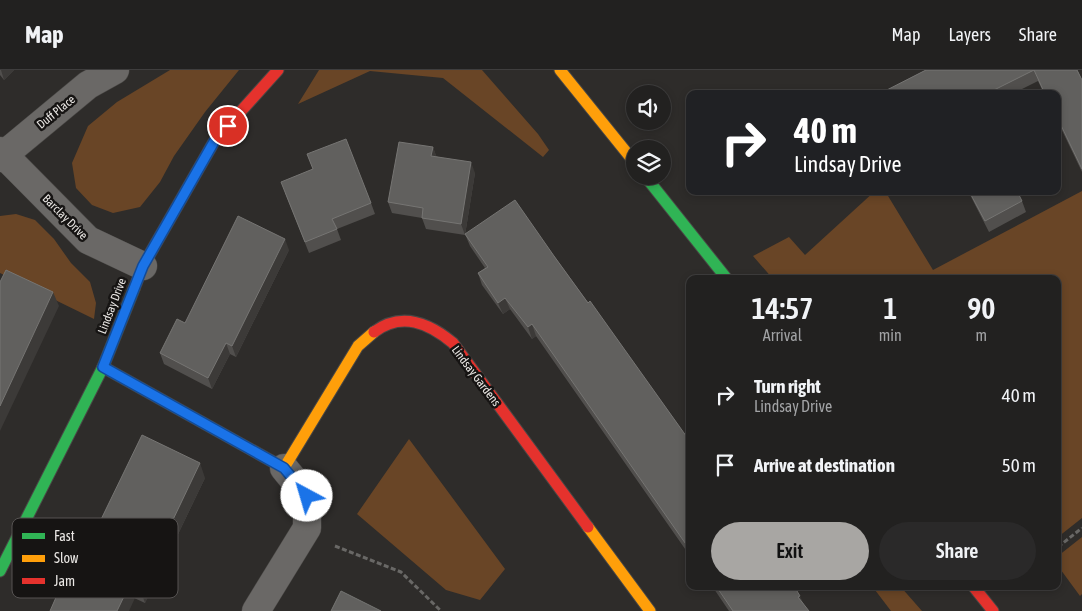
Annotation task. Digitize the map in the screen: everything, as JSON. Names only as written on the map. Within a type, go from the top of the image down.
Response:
[{"type":"street","name":"Duff Place","points":[[1,154],[88,85],[115,70]]},
{"type":"street","name":"Lindsay Drive","points":[[27,518],[103,367],[143,266],[215,140],[278,70]]},
{"type":"street","points":[[560,70],[626,153]]},
{"type":"street","name":"Barclay Drive","points":[[1,154],[88,240],[143,266]]},
{"type":"street","points":[[652,185],[724,275]]},
{"type":"street","name":"Lindsay Gardens","points":[[284,468],[358,346],[369,333],[382,326],[401,322],[417,322],[438,331],[453,343],[650,611]]},
{"type":"street","points":[[103,367],[284,468],[307,496],[307,528],[256,611]]},
{"type":"street","name":"Lindsay Drive","points":[[0,571],[12,547]]},
{"type":"street","points":[[976,590],[993,611]]},
{"type":"path","points":[[307,528],[337,547],[400,572],[441,611]]},
{"type":"path","points":[[1061,545],[1082,528]]},
{"type":"shaded area","points":[[170,70],[239,70],[205,112],[174,156],[160,182],[140,207],[113,213],[92,205],[76,188],[72,163],[88,126],[117,102]]},
{"type":"shaded area","points":[[319,70],[482,70],[538,134],[549,150],[543,157],[443,78],[370,71],[298,104]]},
{"type":"shaded area","points":[[1082,191],[1082,518],[1061,535],[1061,275],[770,275],[753,256],[789,237],[805,255],[871,195],[887,195],[933,270]]},
{"type":"shaded area","points":[[16,214],[35,220],[54,239],[71,263],[90,282],[96,303],[94,319],[0,273],[0,216]]},
{"type":"shaded area","points":[[409,439],[505,569],[480,600],[446,590],[357,514]]},
{"type":"shaded area","points":[[1082,537],[1082,594],[1080,596],[1061,570],[1061,554]]},
{"type":"shaded area","points":[[875,590],[904,590],[922,611],[891,611]]},
{"type":"building","points":[[926,70],[1034,70],[994,90],[887,90]]},
{"type":"building","points":[[1034,70],[1077,70],[1082,80],[1082,169],[1061,125],[1061,90],[1043,90]]},
{"type":"building","points":[[346,139],[371,203],[332,219],[337,229],[305,242],[281,182],[313,169],[307,154]]},
{"type":"building","points":[[399,142],[433,147],[431,156],[471,162],[461,224],[422,218],[423,208],[388,202]]},
{"type":"building","points":[[971,195],[1019,195],[1022,201],[985,221]]},
{"type":"building","points":[[515,200],[588,303],[590,301],[686,436],[686,544],[532,324],[528,327],[505,298],[498,303],[478,273],[488,267],[465,234]]},
{"type":"building","points":[[238,216],[285,239],[232,346],[226,343],[208,378],[160,353],[177,319],[185,323]]},
{"type":"building","points":[[6,270],[53,292],[0,406],[0,282]]},
{"type":"building","points":[[142,435],[200,463],[174,518],[102,518]]},
{"type":"building","points":[[719,590],[796,590],[800,596],[798,597],[809,611],[733,611]]},
{"type":"building","points":[[341,591],[381,611],[331,611]]},
{"type":"building","points":[[56,598],[123,598],[117,611],[50,611]]},
{"type":"traffic: fast","points":[[652,185],[724,275]]},
{"type":"traffic: fast","points":[[27,518],[103,367],[134,289]]},
{"type":"traffic: fast","points":[[0,571],[12,547]]},
{"type":"traffic: slow","points":[[560,70],[626,152]]},
{"type":"traffic: slow","points":[[103,367],[284,468],[358,346],[374,332]]},
{"type":"traffic: slow","points":[[588,527],[650,611]]},
{"type":"traffic: jam","points":[[134,289],[143,266],[215,140],[278,70]]},
{"type":"traffic: jam","points":[[374,332],[395,322],[415,322],[425,325],[453,343],[588,527]]},
{"type":"traffic: jam","points":[[976,590],[993,611]]},
{"type":"route","points":[[228,126],[215,140],[143,266],[103,367],[284,468],[307,496]]}]
